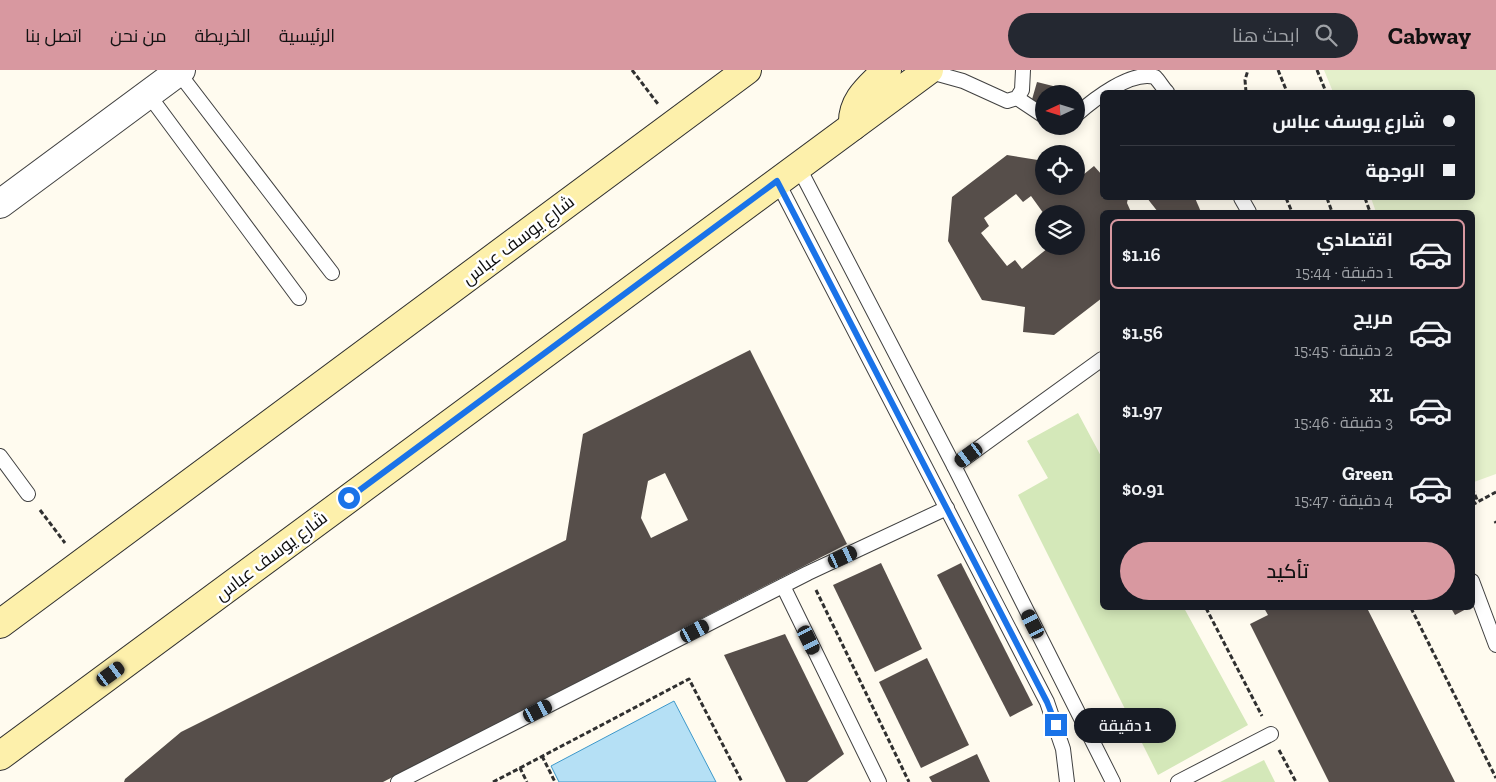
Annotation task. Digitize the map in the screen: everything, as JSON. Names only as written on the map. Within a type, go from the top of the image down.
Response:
[{"type":"main road","name":"شارع يوسف عباس","points":[[0,624],[747,70]]},
{"type":"main road","points":[[853,126],[853,110],[858,100],[887,70]]},
{"type":"main road","name":"شارع يوسف عباس","points":[[0,756],[928,71]]},
{"type":"street","points":[[0,204],[180,71]]},
{"type":"lane","points":[[1017,98],[1022,90],[1023,70]]},
{"type":"lane","points":[[180,71],[332,274]]},
{"type":"lane","points":[[928,71],[963,81],[1007,100],[1017,98],[1035,110]]},
{"type":"lane","points":[[1105,90],[1121,76],[1132,72],[1144,72],[1154,76],[1165,90]]},
{"type":"lane","points":[[148,94],[299,298]]},
{"type":"lane","points":[[1085,107],[1100,94]]},
{"type":"lane","points":[[788,173],[954,466],[1113,782]]},
{"type":"lane","points":[[788,173],[947,508],[1047,702],[1063,749],[1068,782]]},
{"type":"lane","points":[[954,466],[1100,360]]},
{"type":"lane","points":[[0,456],[28,494]]},
{"type":"lane","points":[[398,782],[808,573],[947,508]]},
{"type":"lane","points":[[783,586],[879,782]]},
{"type":"lane","points":[[1475,589],[1496,645]]},
{"type":"lane","points":[[1178,782],[1271,734]]},
{"type":"path","points":[[632,70],[674,124]]},
{"type":"path","points":[[1246,90],[1245,80],[1248,70]]},
{"type":"path","points":[[1278,70],[1286,90]]},
{"type":"path","points":[[1317,70],[1325,90]]},
{"type":"path","points":[[1475,504],[1496,492]]},
{"type":"path","points":[[28,494],[80,564]]},
{"type":"path","points":[[1475,495],[1478,502]]},
{"type":"path","points":[[808,573],[909,782]]},
{"type":"path","points":[[1207,610],[1296,782]]},
{"type":"path","points":[[1412,610],[1496,778]]},
{"type":"path","points":[[493,782],[689,679],[742,782]]},
{"type":"path","points":[[542,756],[555,782]]},
{"type":"path","points":[[520,768],[527,782]]},
{"type":"green space","points":[[1324,70],[1496,70],[1496,474],[1475,482],[1475,210],[1375,210],[1372,200],[1475,200],[1475,90],[1332,90]]},
{"type":"green space","points":[[1078,413],[1100,454],[1100,610],[1185,610],[1248,725],[1158,775],[1018,495],[1048,478],[1027,441]]},
{"type":"green space","points":[[1264,760],[1275,782],[1220,782]]},
{"type":"water","points":[[674,701],[716,782],[559,782],[551,766]]},
{"type":"building","points":[[1037,82],[1049,85],[1036,85]]},
{"type":"building","points":[[1035,89],[1035,104],[1031,103]]},
{"type":"building","points":[[1007,155],[1035,160],[1035,195],[1085,195],[1085,173],[1094,166],[1100,173],[1100,200],[1128,200],[1130,210],[1100,210],[1100,300],[1054,335],[1023,332],[1025,307],[982,300],[948,241],[952,197]]},
{"type":"building","points":[[1149,200],[1196,200],[1200,210],[1156,210]]},
{"type":"building","points":[[750,350],[847,544],[383,782],[124,782],[125,779],[181,732],[566,540],[583,434]],"holes":[[[665,473],[688,520],[651,538],[641,518],[648,481]]]},
{"type":"building","points":[[881,563],[922,649],[875,672],[833,585]]},
{"type":"building","points":[[961,563],[1033,705],[1010,717],[937,575]]},
{"type":"building","points":[[1265,610],[1368,610],[1455,782],[1329,782],[1250,624],[1268,615]]},
{"type":"building","points":[[1452,610],[1464,610],[1455,615]]},
{"type":"building","points":[[785,634],[844,754],[807,782],[786,782],[724,655]]},
{"type":"building","points":[[927,658],[969,745],[921,768],[879,682]]},
{"type":"building","points":[[977,754],[990,782],[932,782],[929,777]]},
{"type":"route","points":[[349,498],[777,181],[1047,702],[1056,725]]}]
